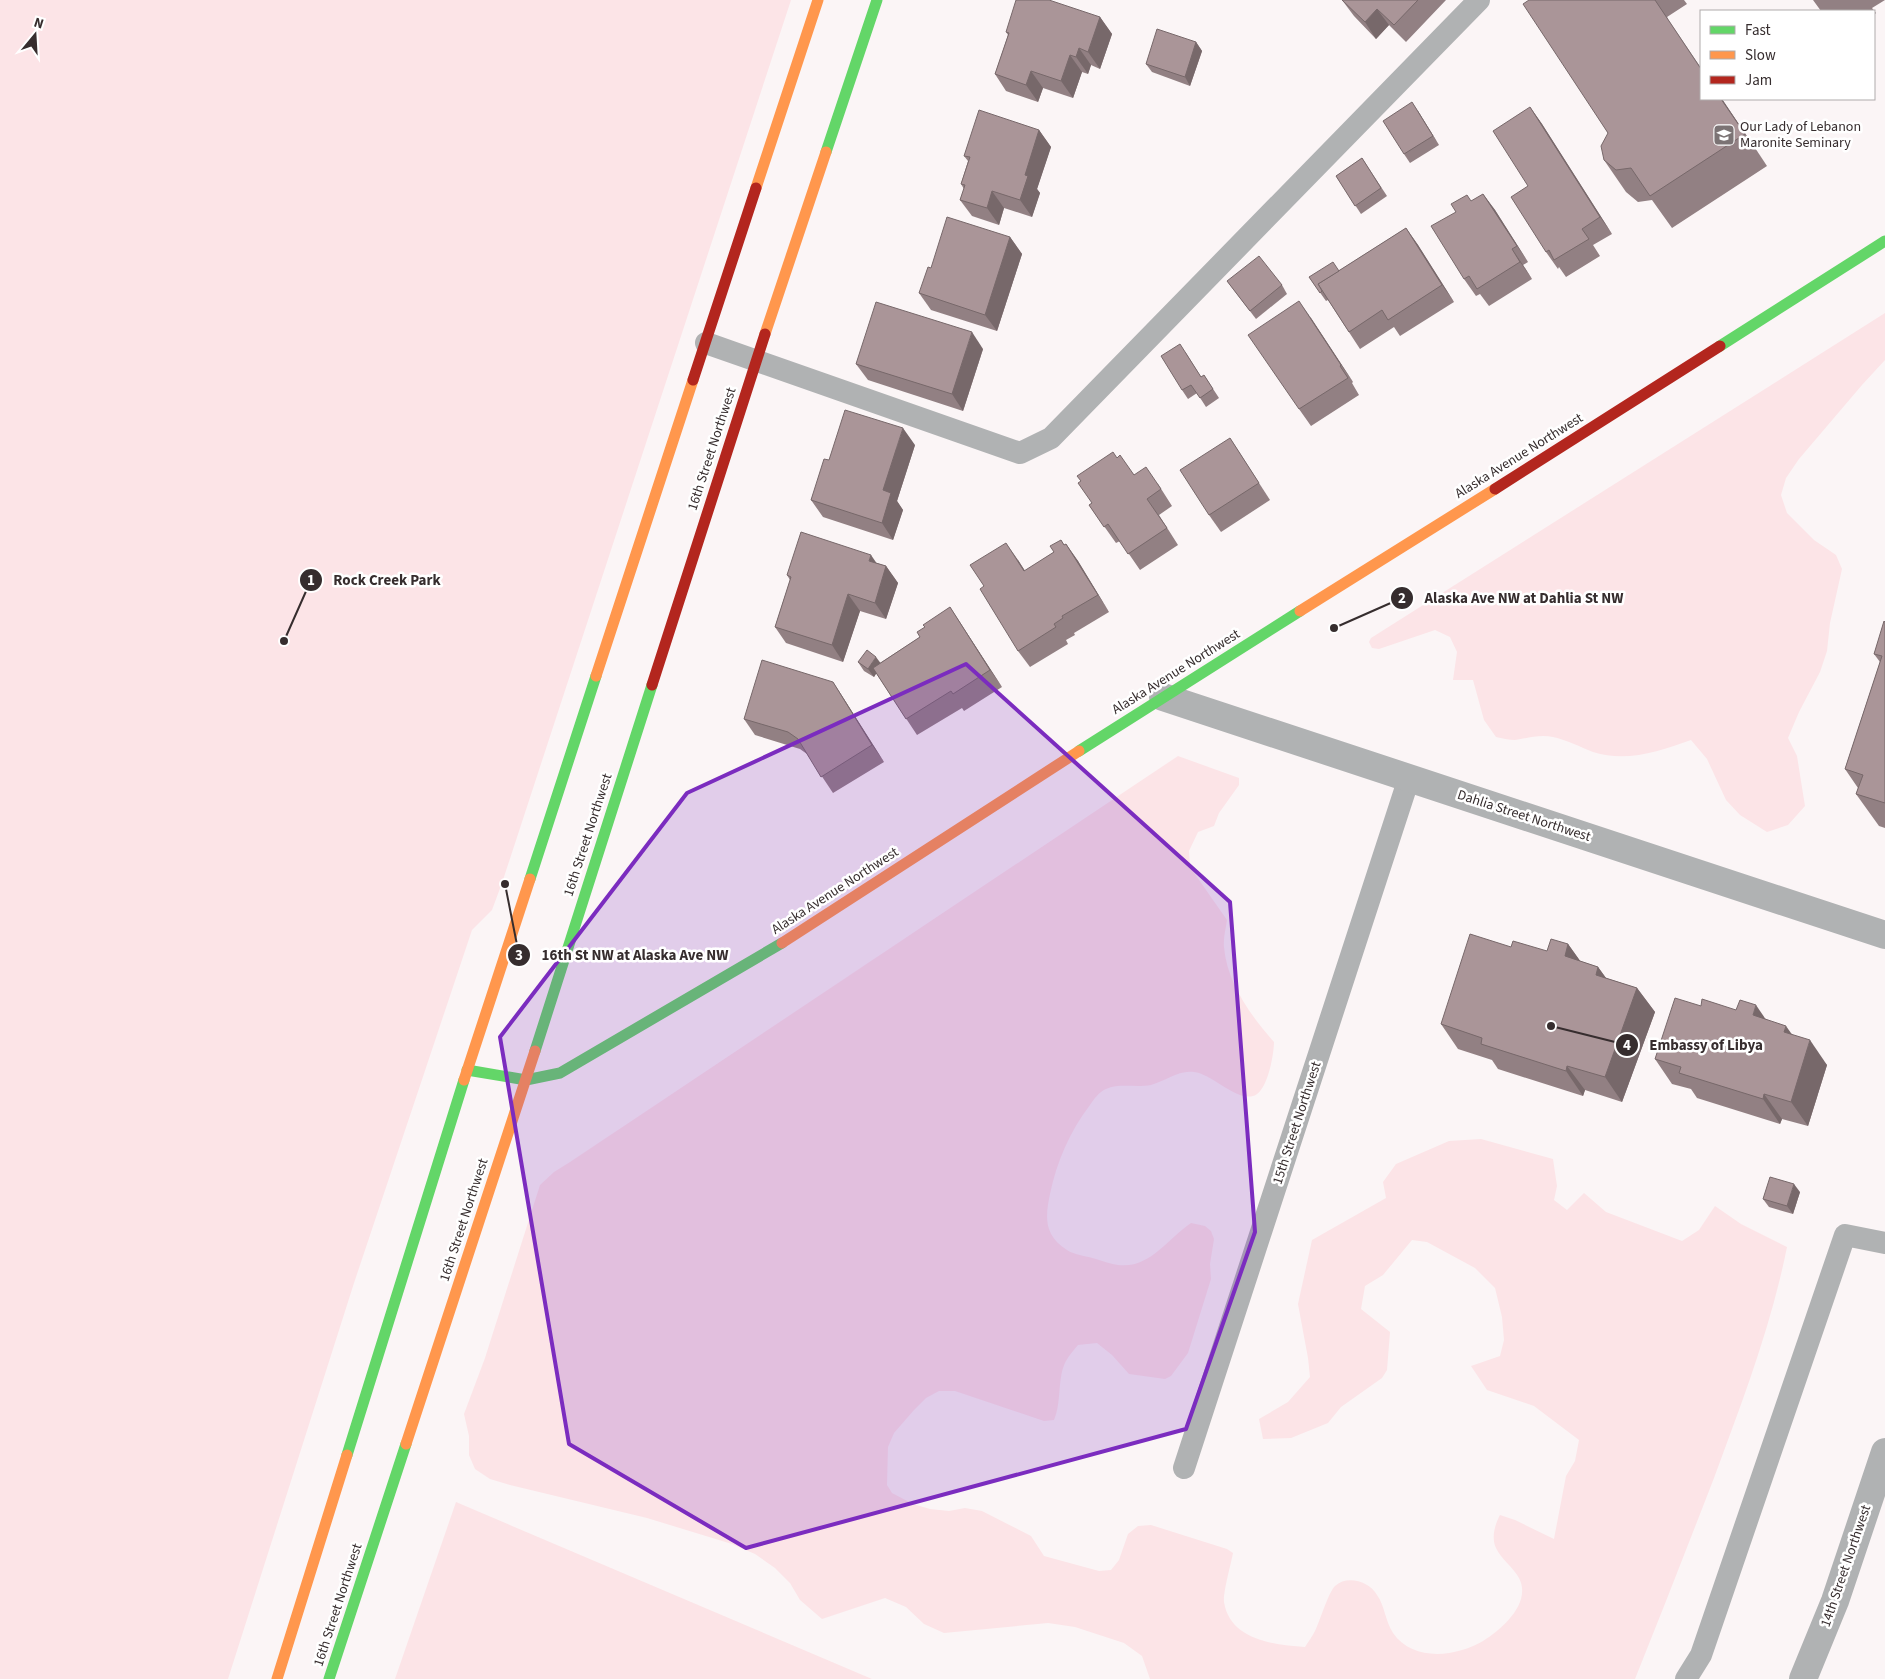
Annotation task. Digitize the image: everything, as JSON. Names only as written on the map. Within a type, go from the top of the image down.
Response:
[{"type":"main road","points":[[277,1679],[467,1070],[818,0]]},
{"type":"main road","name":"16th Street Northwest","points":[[329,1679],[526,1080],[756,360],[876,0]]},
{"type":"main road","name":"Alaska Avenue Northwest","points":[[467,1070],[526,1080],[560,1073],[761,956],[1162,697],[1566,445],[1885,241]]},
{"type":"street","name":"Dahlia Street Northwest","points":[[1162,697],[1885,936]]},
{"type":"street","name":"14th Street Northwest","points":[[1803,1679],[1836,1601],[1885,1452]]},
{"type":"lane","points":[[706,343],[1020,453],[1051,438],[1479,0]]},
{"type":"lane","name":"15th Street Northwest","points":[[1184,1468],[1409,778]]},
{"type":"lane","points":[[1686,1679],[1701,1655],[1845,1235],[1885,1243]]},
{"type":"highlighted area","points":[[966,664],[1230,902],[1255,1232],[1186,1429],[746,1548],[569,1444],[500,1037],[687,793]]},
{"type":"shaded area","points":[[0,0],[791,0],[502,883],[492,910],[472,930],[354,1283],[228,1679],[0,1679]]},
{"type":"shaded area","points":[[1885,313],[1885,360],[1799,459],[1786,478],[1781,495],[1787,513],[1814,540],[1836,555],[1842,569],[1830,623],[1827,651],[1820,672],[1788,738],[1797,756],[1805,806],[1788,825],[1767,832],[1740,815],[1726,800],[1707,759],[1691,740],[1655,752],[1618,756],[1593,752],[1548,736],[1515,740],[1496,737],[1484,720],[1473,680],[1453,680],[1457,652],[1450,637],[1435,630],[1379,649],[1372,648],[1369,642],[1371,638]]},
{"type":"shaded area","points":[[1178,756],[1239,778],[1239,785],[1219,813],[1214,826],[1198,832],[1189,851],[1190,867],[1227,920],[1224,947],[1226,960],[1235,986],[1249,1010],[1274,1042],[1269,1073],[1262,1088],[1253,1096],[1239,1095],[1208,1077],[1194,1072],[1177,1074],[1151,1085],[1117,1086],[1103,1090],[1076,1125],[1060,1158],[1048,1203],[1047,1218],[1050,1232],[1054,1238],[1070,1252],[1118,1265],[1129,1265],[1149,1258],[1191,1223],[1205,1226],[1211,1231],[1214,1239],[1210,1264],[1211,1279],[1188,1353],[1171,1376],[1165,1379],[1129,1374],[1112,1355],[1097,1343],[1078,1345],[1063,1367],[1054,1420],[1044,1421],[955,1391],[939,1391],[926,1398],[894,1433],[888,1447],[887,1485],[892,1493],[913,1504],[930,1509],[949,1511],[965,1508],[982,1511],[1031,1536],[1044,1556],[1099,1571],[1111,1570],[1119,1560],[1128,1534],[1138,1526],[1151,1525],[1227,1549],[1233,1553],[1224,1597],[1228,1615],[1235,1625],[1244,1632],[1267,1642],[1305,1647],[1315,1631],[1332,1590],[1340,1583],[1351,1580],[1363,1583],[1373,1590],[1380,1599],[1393,1633],[1412,1649],[1435,1654],[1448,1653],[1460,1651],[1483,1641],[1506,1622],[1513,1614],[1522,1597],[1522,1587],[1519,1578],[1496,1548],[1494,1531],[1498,1519],[1500,1515],[1515,1520],[1554,1539],[1566,1476],[1575,1461],[1579,1440],[1534,1406],[1487,1390],[1471,1366],[1500,1356],[1504,1340],[1502,1317],[1495,1288],[1475,1268],[1427,1242],[1412,1240],[1383,1275],[1365,1286],[1361,1309],[1390,1332],[1387,1370],[1382,1378],[1341,1407],[1328,1423],[1291,1438],[1263,1439],[1259,1419],[1288,1402],[1310,1377],[1298,1304],[1312,1240],[1386,1198],[1383,1182],[1396,1164],[1449,1141],[1481,1139],[1553,1159],[1557,1186],[1554,1200],[1567,1210],[1584,1193],[1606,1212],[1682,1241],[1699,1230],[1715,1206],[1741,1224],[1787,1247],[1773,1306],[1745,1393],[1714,1478],[1635,1679],[1150,1679],[1142,1656],[1124,1643],[1075,1627],[1048,1623],[944,1633],[924,1624],[906,1607],[885,1598],[822,1619],[800,1600],[790,1583],[775,1568],[755,1554],[732,1544],[647,1518],[510,1485],[490,1479],[475,1469],[469,1455],[469,1436],[464,1414],[485,1358],[540,1185],[554,1172]]},
{"type":"shaded area","points":[[456,1502],[872,1679],[395,1679]]},
{"type":"building","points":[[1016,0],[1049,0],[1100,17],[1088,52],[1079,48],[1076,57],[1070,55],[1061,81],[1031,71],[1026,85],[995,74],[1009,33],[1006,32]]},
{"type":"building","points":[[1342,0],[1418,0],[1394,25],[1377,9],[1365,22]]},
{"type":"building","points":[[1529,0],[1655,0],[1700,68],[1700,100],[1722,100],[1745,134],[1650,196],[1631,168],[1616,170],[1604,160],[1601,146],[1608,133],[1523,4]]},
{"type":"building","points":[[1157,29],[1196,42],[1185,77],[1146,64]]},
{"type":"building","points":[[1412,102],[1433,136],[1404,154],[1383,121]]},
{"type":"building","points":[[1530,107],[1600,217],[1582,229],[1589,239],[1554,260],[1549,250],[1546,252],[1511,197],[1528,186],[1493,131]]},
{"type":"building","points":[[979,110],[1039,130],[1025,175],[1028,176],[1020,200],[992,191],[987,208],[960,200],[965,185],[961,184],[970,157],[964,156]]},
{"type":"building","points":[[1362,158],[1381,188],[1355,206],[1336,176]]},
{"type":"building","points":[[1483,194],[1517,246],[1512,249],[1520,262],[1477,289],[1469,276],[1464,279],[1431,226],[1456,212],[1451,204],[1467,195],[1471,201]]},
{"type":"building","points":[[947,217],[1010,237],[985,315],[919,293],[928,267],[931,268]]},
{"type":"building","points":[[1406,228],[1442,285],[1388,320],[1382,310],[1349,332],[1318,284]]},
{"type":"building","points":[[1259,256],[1282,285],[1250,311],[1227,281]]},
{"type":"building","points":[[1333,262],[1339,271],[1318,284],[1322,291],[1320,293],[1309,277]]},
{"type":"building","points":[[1299,301],[1348,378],[1299,409],[1248,335]]},
{"type":"building","points":[[876,302],[972,332],[952,394],[856,364]]},
{"type":"building","points":[[1180,344],[1201,377],[1204,375],[1213,389],[1200,398],[1191,385],[1182,390],[1161,356]]},
{"type":"building","points":[[845,410],[903,428],[883,490],[891,493],[882,523],[811,500],[824,459],[829,460]]},
{"type":"building","points":[[1230,438],[1259,483],[1209,515],[1180,470]]},
{"type":"building","points":[[1113,452],[1117,458],[1120,455],[1134,475],[1146,467],[1161,489],[1147,499],[1167,528],[1128,554],[1108,524],[1104,527],[1089,505],[1092,503],[1078,483],[1081,481],[1077,476]]},
{"type":"building","points":[[801,532],[871,555],[869,561],[886,566],[875,603],[848,594],[832,645],[775,627],[791,577],[787,575]]},
{"type":"building","points":[[1061,540],[1064,545],[1066,544],[1098,595],[1062,616],[1063,618],[1054,624],[1056,627],[1018,651],[980,589],[984,586],[970,565],[1006,543],[1024,571],[1054,552],[1050,546]]},
{"type":"building","points":[[950,607],[990,670],[953,694],[951,691],[906,719],[873,668],[920,637],[917,632],[925,627],[923,625]]},
{"type":"building","points":[[1884,621],[1885,803],[1856,794],[1863,775],[1845,769],[1882,656],[1874,654]]},
{"type":"building","points":[[867,650],[876,657],[868,669],[858,662]]},
{"type":"building","points":[[762,660],[833,682],[872,745],[821,777],[798,739],[788,732],[744,719]]},
{"type":"building","points":[[1470,934],[1511,947],[1513,941],[1547,951],[1551,939],[1568,944],[1565,956],[1598,967],[1596,975],[1637,988],[1605,1077],[1567,1066],[1566,1071],[1481,1044],[1482,1038],[1441,1024]]},
{"type":"building","points":[[1675,998],[1701,1006],[1702,999],[1736,1010],[1740,1000],[1756,1005],[1753,1015],[1786,1026],[1784,1032],[1810,1040],[1791,1102],[1764,1094],[1763,1099],[1679,1073],[1681,1067],[1655,1059]]},
{"type":"building","points":[[1770,1177],[1794,1184],[1787,1206],[1763,1199]]},
{"type":"traffic: fast","points":[[826,152],[877,0]]},
{"type":"traffic: fast","points":[[1720,346],[1885,241]]},
{"type":"traffic: fast","points":[[1079,751],[1300,611]]},
{"type":"traffic: fast","points":[[530,879],[596,676]]},
{"type":"traffic: fast","points":[[535,1051],[652,685]]},
{"type":"traffic: fast","points":[[467,1070],[526,1080],[560,1073],[782,943]]},
{"type":"traffic: fast","points":[[347,1455],[464,1080]]},
{"type":"traffic: fast","points":[[329,1679],[406,1444]]},
{"type":"traffic: slow","points":[[756,188],[818,0]]},
{"type":"traffic: slow","points":[[765,334],[826,152]]},
{"type":"traffic: slow","points":[[596,676],[693,380]]},
{"type":"traffic: slow","points":[[1300,611],[1495,489]]},
{"type":"traffic: slow","points":[[782,943],[1079,751]]},
{"type":"traffic: slow","points":[[464,1080],[530,879]]},
{"type":"traffic: slow","points":[[406,1444],[535,1051]]},
{"type":"traffic: slow","points":[[277,1679],[347,1455]]},
{"type":"traffic: jam","points":[[693,380],[756,188]]},
{"type":"traffic: jam","points":[[652,685],[765,334]]},
{"type":"traffic: jam","points":[[1495,489],[1720,346]]},
{"type":"place","name":"Our Lady of Lebanon Maronite Seminary","points":[[1724,135]]},
{"type":"place","name":"Alaska Ave NW at Dahlia St NW","points":[[1334,628]]},
{"type":"place","name":"Rock Creek Park","points":[[284,641]]},
{"type":"place","name":"16th St NW at Alaska Ave NW","points":[[505,884]]},
{"type":"place","name":"Embassy of Libya","points":[[1551,1026]]}]
